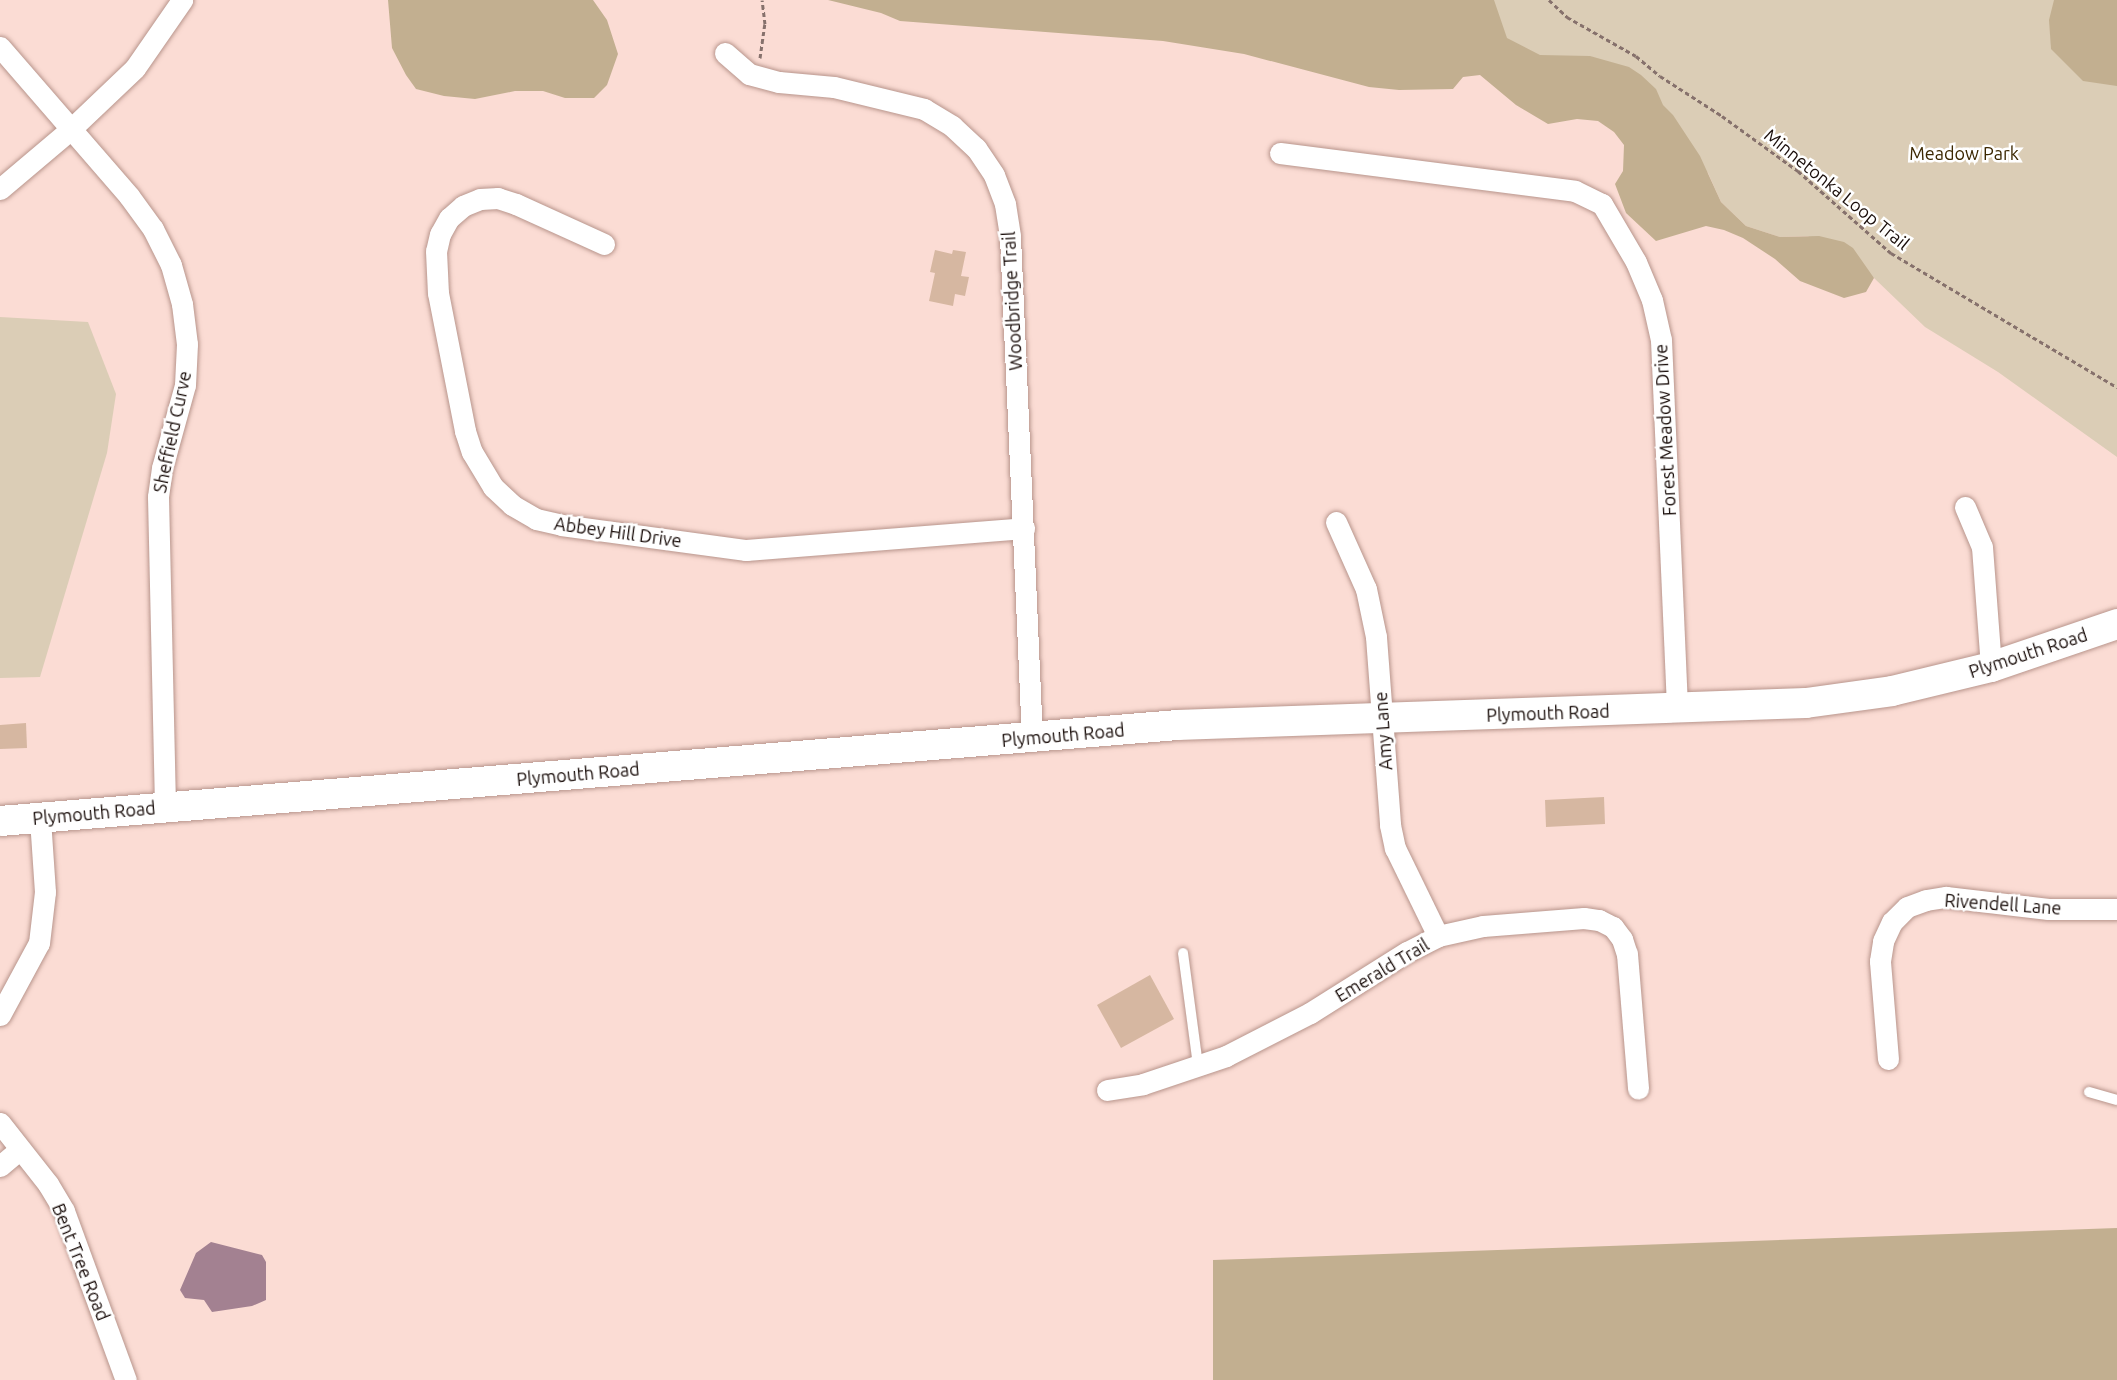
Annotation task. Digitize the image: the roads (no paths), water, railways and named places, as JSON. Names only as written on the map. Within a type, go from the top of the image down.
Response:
[{"type":"main road","name":"Plymouth Road","points":[[0,821],[1178,725],[1806,703],[1892,691],[1991,667],[2117,624]]},
{"type":"street","points":[[0,189],[71,129],[135,68],[182,0]]},
{"type":"street","name":"Sheffield Curve","points":[[0,47],[129,196],[153,229],[171,265],[182,304],[187,344],[185,385],[162,468],[158,497],[165,806]]},
{"type":"street","name":"Woodbridge Trail","points":[[725,53],[749,74],[779,82],[834,87],[924,109],[952,126],[976,148],[994,175],[1005,204],[1010,237],[1032,738]]},
{"type":"street","name":"Forest Meadow Drive","points":[[1280,153],[1575,190],[1602,204],[1636,262],[1652,300],[1661,340],[1677,709]]},
{"type":"street","name":"Abbey Hill Drive","points":[[604,244],[498,198],[480,199],[463,206],[448,218],[440,234],[436,251],[438,293],[465,431],[472,452],[493,487],[512,505],[536,519],[561,525],[746,550],[1024,528]]},
{"type":"street","points":[[1965,507],[1982,547],[1991,667]]},
{"type":"street","name":"Amy Lane","points":[[1336,522],[1366,589],[1376,637],[1390,825],[1395,848],[1438,936]]},
{"type":"street","points":[[0,1014],[39,943],[45,892],[40,818]]},
{"type":"street","name":"Rivendell Lane","points":[[1888,1059],[1880,961],[1882,941],[1892,922],[1907,907],[1926,900],[1946,897],[1971,902],[2048,909],[2117,909]]},
{"type":"street","name":"Emerald Trail","points":[[1107,1090],[1143,1083],[1226,1056],[1310,1013],[1407,952],[1438,936],[1484,926],[1584,918],[1599,920],[1613,927],[1622,939],[1627,954],[1638,1089]]},
{"type":"street","name":"Bent Tree Road","points":[[0,1123],[48,1184],[64,1211],[126,1380]]},
{"type":"street","points":[[0,1166],[20,1149]]},
{"type":"lane","points":[[1183,953],[1198,1065]]},
{"type":"lane","points":[[2089,1092],[2117,1100]]},
{"type":"park label","name":"Meadow Park","points":[[1964,153]]}]
